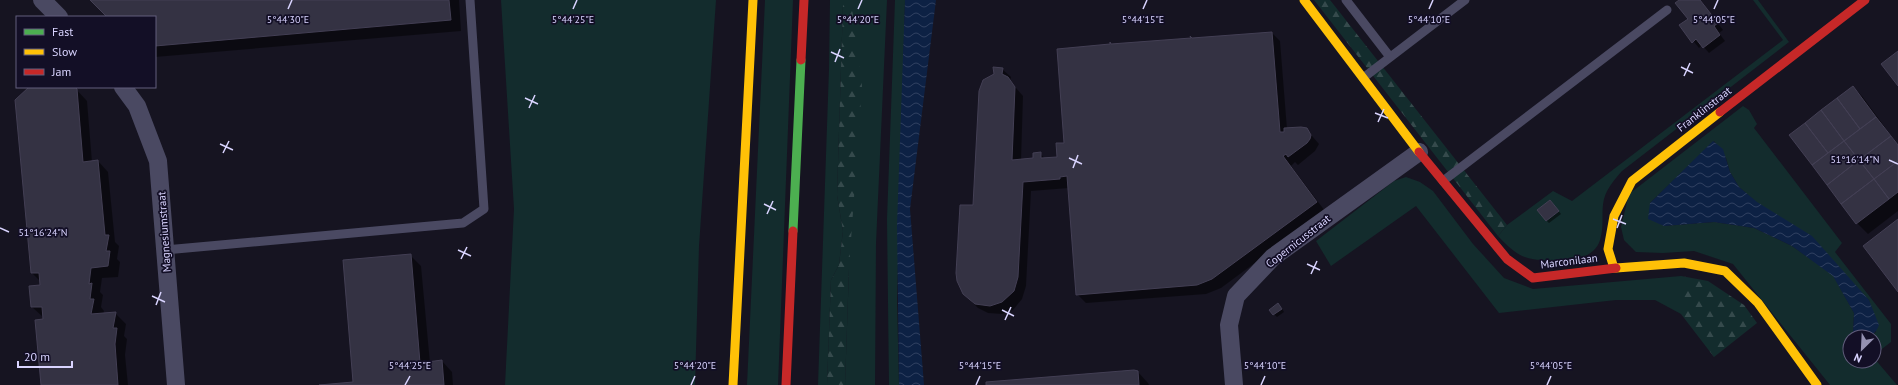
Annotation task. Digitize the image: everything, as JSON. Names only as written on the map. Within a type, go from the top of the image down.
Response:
[{"type":"main road","points":[[733,385],[753,0]]},
{"type":"main road","points":[[786,385],[804,0]]},
{"type":"main road","name":"Marconilaan","points":[[1304,0],[1419,152],[1506,259],[1533,278],[1614,268],[1684,263],[1725,271],[1758,303],[1817,385]]},
{"type":"main road","name":"Franklinstraat","points":[[1614,268],[1608,249],[1614,216],[1632,181],[1865,0]]},
{"type":"street","points":[[42,0],[58,16]]},
{"type":"street","name":"Magnesiumstraat","points":[[124,88],[137,106],[158,161],[176,385]]},
{"type":"street","name":"Copernicusstraat","points":[[1234,385],[1228,325],[1236,296],[1273,257],[1419,152]]},
{"type":"lane","points":[[165,250],[463,224],[484,209],[470,0]]},
{"type":"lane","points":[[1346,0],[1390,57]]},
{"type":"lane","points":[[1363,78],[1465,0]]},
{"type":"lane","points":[[1443,181],[1667,10]]},
{"type":"green space","points":[[501,0],[716,0],[699,246],[695,385],[505,385],[514,209]]},
{"type":"green space","points":[[765,0],[793,0],[778,385],[747,385]]},
{"type":"green space","points":[[830,0],[887,0],[876,243],[875,385],[845,385],[849,268],[843,5],[837,195],[843,231],[839,265],[831,280],[827,385],[818,385]]},
{"type":"green space","points":[[895,0],[905,0],[897,300],[899,385],[889,385],[887,219]]},
{"type":"green space","points":[[1314,0],[1330,0],[1507,225],[1498,236]]},
{"type":"green space","points":[[1753,0],[1758,0],[1789,42],[1622,171],[1605,195],[1601,236],[1599,244],[1595,249],[1583,257],[1561,260],[1536,260],[1517,253],[1498,236],[1507,225],[1553,191],[1572,201],[1783,40]]},
{"type":"green space","points":[[843,5],[852,7],[862,86],[849,268],[845,385],[827,385],[831,280],[839,265],[843,231],[837,195]]},
{"type":"green space","points":[[1743,106],[1749,110],[1757,124],[1754,128],[1842,243],[1835,252],[1891,324],[1891,342],[1882,349],[1882,329],[1875,329],[1869,300],[1739,187],[1730,172],[1726,158],[1714,141],[1650,203],[1664,226],[1714,222],[1754,228],[1792,246],[1833,275],[1854,313],[1853,329],[1842,329],[1842,369],[1882,369],[1882,367],[1897,385],[1830,385],[1733,264],[1694,251],[1663,253],[1636,252],[1624,240],[1621,227],[1629,194]]},
{"type":"green space","points":[[1406,177],[1420,182],[1433,191],[1473,244],[1504,278],[1533,289],[1681,276],[1681,314],[1655,300],[1616,300],[1499,313],[1416,206],[1331,266],[1316,241],[1394,181]]},
{"type":"green space","points":[[1681,276],[1708,281],[1744,305],[1757,323],[1714,357],[1681,314]]},
{"type":"water","points":[[905,0],[936,0],[910,209],[924,385],[899,385],[897,225]]},
{"type":"water","points":[[1713,141],[1723,149],[1730,172],[1739,187],[1757,202],[1812,236],[1869,300],[1879,325],[1877,329],[1853,329],[1854,313],[1833,276],[1792,246],[1754,228],[1714,222],[1664,226],[1648,219],[1650,203]]},
{"type":"building","points":[[90,0],[449,0],[451,20],[156,46],[156,16],[106,16]]},
{"type":"building","points":[[1679,0],[1700,0],[1718,23],[1714,26],[1720,35],[1703,48],[1696,39],[1692,43],[1679,25],[1688,19],[1675,3]]},
{"type":"building","points":[[1272,32],[1280,132],[1284,132],[1284,128],[1301,127],[1307,128],[1311,135],[1307,143],[1288,157],[1286,154],[1283,156],[1317,202],[1212,279],[1197,285],[1076,295],[1067,176],[1060,177],[1060,179],[1023,182],[1018,277],[1014,291],[1002,302],[990,306],[975,304],[963,294],[957,281],[956,273],[960,205],[973,205],[979,91],[983,80],[994,74],[993,67],[1003,68],[1002,74],[1008,77],[1015,87],[1012,160],[1033,158],[1033,153],[1041,152],[1041,158],[1057,157],[1056,143],[1064,143],[1057,49],[1110,44],[1110,42],[1111,44],[1191,38],[1190,36],[1192,38]]},
{"type":"building","points":[[1898,51],[1898,86],[1881,64]]},
{"type":"building","points":[[1853,86],[1876,117],[1860,129],[1837,98]]},
{"type":"building","points":[[28,88],[77,89],[83,162],[98,160],[105,235],[109,235],[106,251],[110,251],[108,266],[91,268],[89,284],[92,283],[90,299],[94,299],[91,314],[116,312],[113,328],[117,328],[115,344],[118,385],[41,385],[35,320],[43,319],[42,307],[31,307],[29,286],[40,285],[39,273],[31,273],[15,100]]},
{"type":"building","points":[[1837,98],[1860,129],[1844,141],[1821,110]]},
{"type":"building","points":[[1821,110],[1844,141],[1828,153],[1805,123]]},
{"type":"building","points":[[1876,117],[1891,136],[1859,160],[1844,141]]},
{"type":"building","points":[[1805,123],[1828,153],[1812,165],[1789,135]]},
{"type":"building","points":[[1891,136],[1898,145],[1898,161],[1874,179],[1859,160]]},
{"type":"building","points":[[1844,141],[1859,160],[1827,185],[1812,165]]},
{"type":"building","points":[[1859,160],[1874,179],[1841,204],[1827,185]]},
{"type":"building","points":[[1898,161],[1898,192],[1889,199],[1874,179]]},
{"type":"building","points":[[1874,179],[1889,199],[1856,224],[1841,204]]},
{"type":"building","points":[[1550,200],[1559,211],[1546,221],[1537,210]]},
{"type":"building","points":[[1898,219],[1898,292],[1863,246]]},
{"type":"building","points":[[411,254],[420,363],[442,360],[444,385],[319,385],[353,382],[343,260]]},
{"type":"building","points":[[1278,303],[1282,309],[1273,315],[1269,310]]},
{"type":"building","points":[[1134,370],[1138,371],[1139,385],[986,385],[986,382]]},
{"type":"traffic: fast","points":[[793,231],[801,60]]},
{"type":"traffic: slow","points":[[733,385],[753,0]]},
{"type":"traffic: slow","points":[[1304,0],[1419,152]]},
{"type":"traffic: slow","points":[[1614,268],[1608,249],[1614,216],[1632,181],[1720,112]]},
{"type":"traffic: slow","points":[[1616,268],[1684,263],[1725,271],[1758,303],[1817,385]]},
{"type":"traffic: jam","points":[[801,60],[804,0]]},
{"type":"traffic: jam","points":[[1720,112],[1865,0]]},
{"type":"traffic: jam","points":[[1419,152],[1507,259],[1533,278],[1616,268]]},
{"type":"traffic: jam","points":[[786,385],[793,231]]}]
